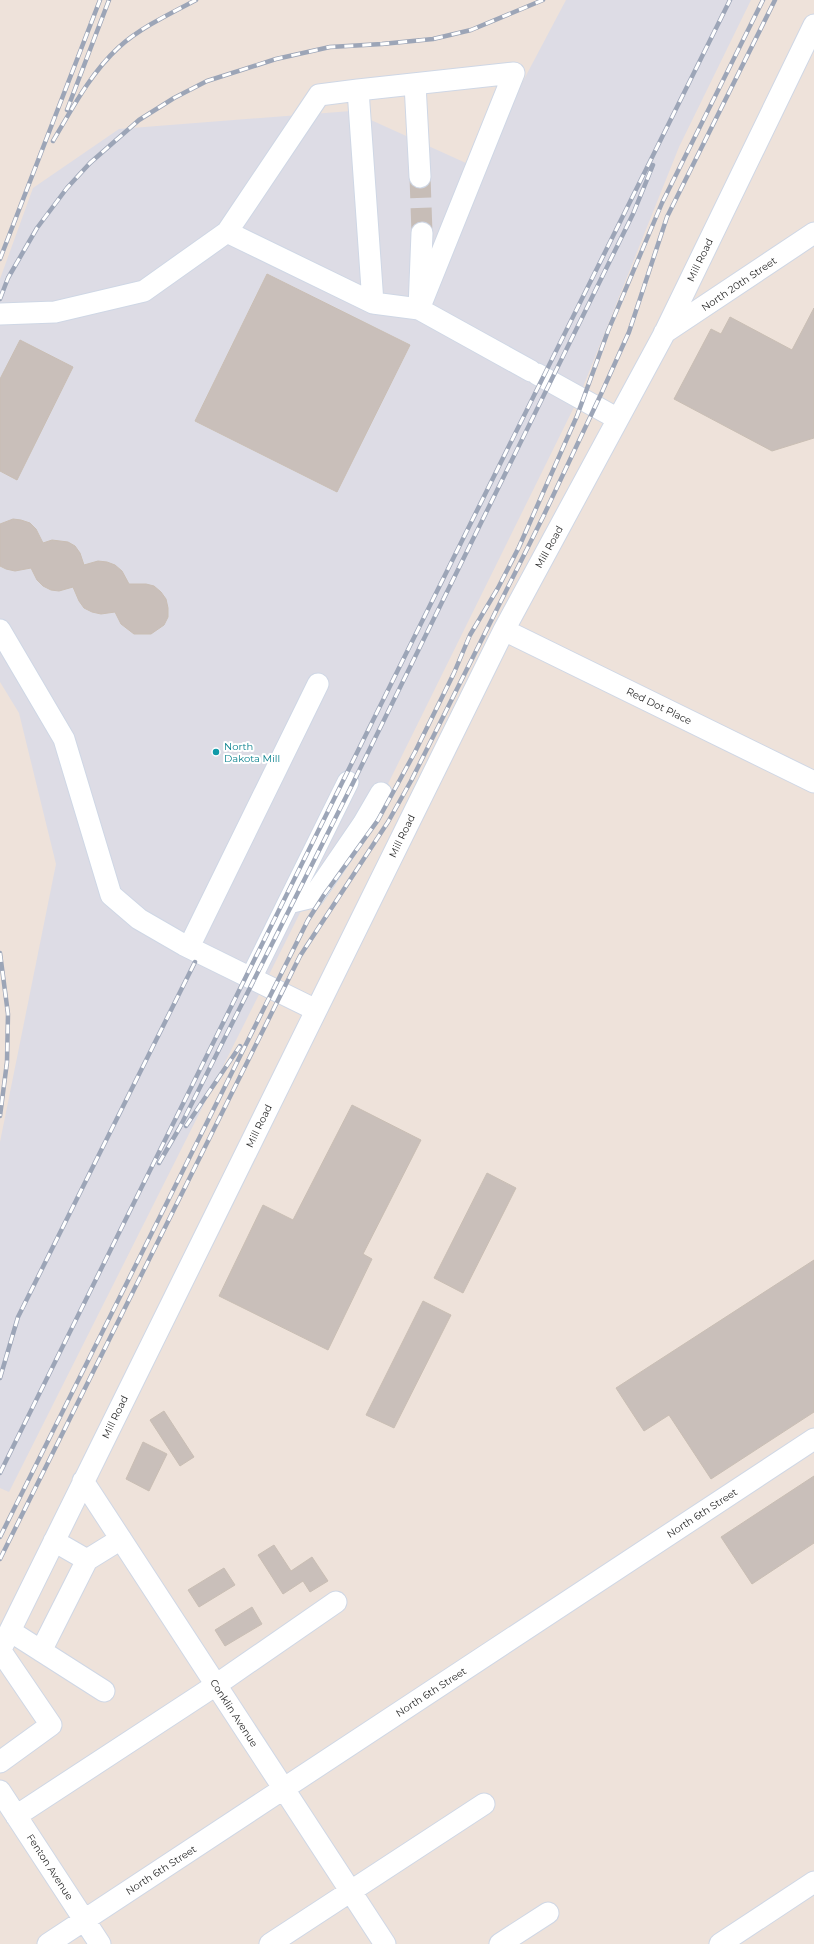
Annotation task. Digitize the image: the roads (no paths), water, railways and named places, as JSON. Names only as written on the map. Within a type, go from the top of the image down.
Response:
[{"type":"street","name":"Mill Road","points":[[0,1651],[504,630],[664,334],[814,25]]},
{"type":"street","points":[[0,314],[55,312],[144,291],[228,232],[318,95],[514,73],[419,310]]},
{"type":"street","points":[[415,84],[420,177]]},
{"type":"street","points":[[358,90],[373,303]]},
{"type":"street","points":[[228,232],[373,303],[419,310],[618,419]]},
{"type":"street","points":[[419,310],[422,233]]},
{"type":"street","name":"North 20th Street","points":[[664,334],[814,233]]},
{"type":"street","points":[[0,630],[64,739],[111,895],[139,919],[189,947],[316,1010]]},
{"type":"street","name":"Red Dot Place","points":[[504,630],[814,782]]},
{"type":"street","points":[[189,947],[318,684]]},
{"type":"street","points":[[251,978],[348,782]]},
{"type":"street","points":[[288,903],[313,897],[364,824],[382,793]]},
{"type":"street","name":"North 6th Street","points":[[48,1944],[814,1439]]},
{"type":"street","name":"Conklin Avenue","points":[[83,1482],[385,1944]]},
{"type":"street","points":[[41,1651],[88,1560],[121,1539]]},
{"type":"street","points":[[54,1541],[88,1560]]},
{"type":"street","points":[[16,1816],[216,1685],[336,1602]]},
{"type":"street","points":[[10,1631],[104,1691]]},
{"type":"street","points":[[0,1651],[51,1725],[0,1762]]},
{"type":"street","name":"Fenton Avenue","points":[[0,1791],[100,1944]]},
{"type":"street","points":[[270,1944],[484,1804]]},
{"type":"street","points":[[720,1944],[814,1882]]},
{"type":"street","points":[[500,1944],[548,1913]]},
{"type":"tunnel","points":[[420,177],[422,233]]},
{"type":"railway","points":[[0,259],[100,0]]},
{"type":"railway","points":[[67,110],[109,0]]},
{"type":"railway","points":[[53,141],[90,80],[118,48],[135,34],[196,0]]},
{"type":"railway","points":[[0,299],[8,278],[37,228],[67,188],[90,163],[139,120],[174,98],[207,81],[276,59],[330,47],[433,39],[471,30],[543,0]]},
{"type":"railway","points":[[0,1473],[730,0]]},
{"type":"railway","points":[[0,1537],[308,920],[324,895],[378,820],[415,752],[454,673],[470,635],[498,588],[519,547],[577,416],[608,331],[662,203],[763,0]]},
{"type":"railway","points":[[0,1559],[300,956],[388,822],[411,781],[543,517],[629,332],[667,217],[775,0]]},
{"type":"railway","points":[[159,1163],[180,1127],[353,783],[633,214],[653,165]]},
{"type":"railway","points":[[0,953],[8,1014],[7,1062],[0,1116]]},
{"type":"railway","points":[[0,1378],[18,1317],[195,962]]},
{"type":"railway","points":[[186,1126],[240,1046]]},
{"type":"place","name":"North Dakota Mill","points":[[216,752]]}]
